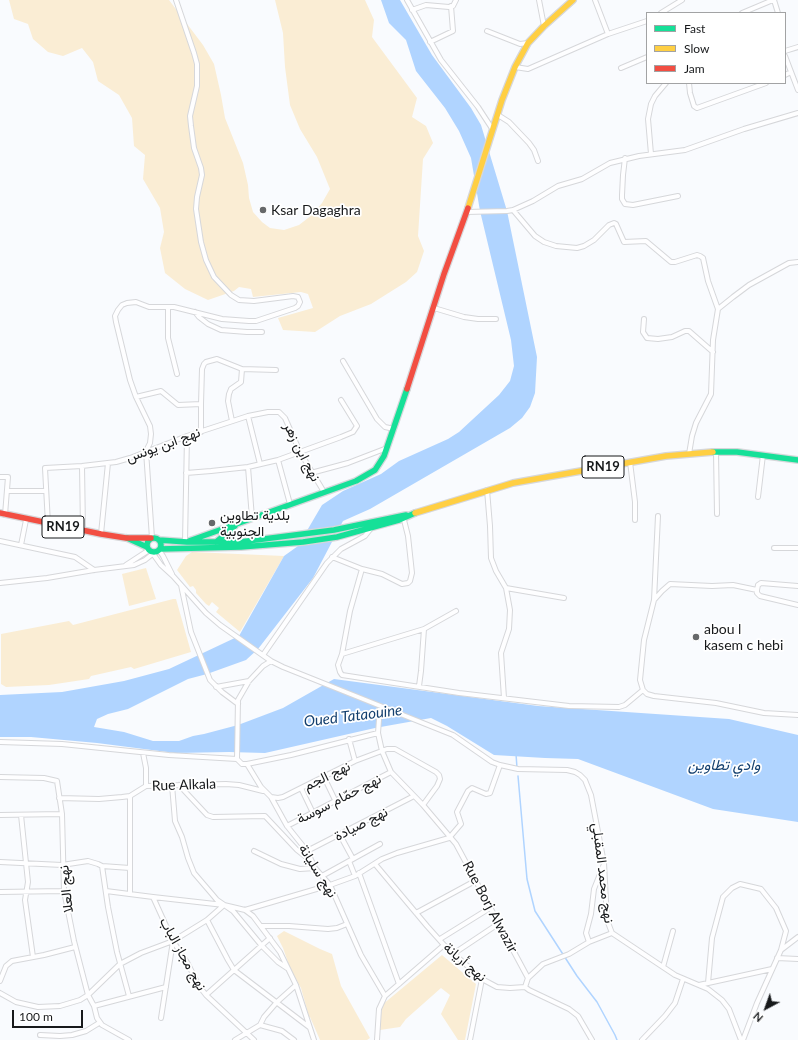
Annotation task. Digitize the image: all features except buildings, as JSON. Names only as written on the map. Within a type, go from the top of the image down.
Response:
[{"type":"main road","points":[[186,542],[356,481],[375,470],[379,465],[394,428],[444,274],[475,188],[515,67],[528,44],[544,26],[573,0]]},
{"type":"main road","name":"RN19","points":[[363,527],[373,527],[513,483],[630,462],[716,452],[763,455],[798,460]]},
{"type":"main road","name":"RN19","points":[[2,514],[26,520],[126,538],[152,538],[159,540],[216,545],[238,544]]},
{"type":"main road","name":"RN19","points":[[126,538],[153,551],[216,545],[303,542],[337,537],[363,527],[403,517]]},
{"type":"main road","points":[[216,545],[232,528],[240,522]]},
{"type":"main road","points":[[232,528],[230,533],[238,544]]},
{"type":"main road","points":[[152,538],[147,543],[153,551],[161,545],[159,540]]},
{"type":"street","points":[[152,538],[146,451],[150,443],[151,434],[147,420],[136,397],[116,322],[118,310],[122,305],[131,302],[155,308],[174,307],[222,319],[249,321],[295,308],[300,302],[298,298],[293,296],[254,301],[239,300],[232,296],[214,277],[206,260],[201,242],[196,209],[202,175],[194,148],[190,116],[197,86],[197,64],[176,0]]},
{"type":"street","points":[[407,0],[441,60],[478,107],[493,130]]},
{"type":"street","points":[[412,10],[426,5],[451,6],[456,0]]},
{"type":"street","points":[[539,0],[544,26]]},
{"type":"street","points":[[595,0],[608,34]]},
{"type":"street","points":[[663,12],[681,0]]},
{"type":"street","points":[[744,12],[774,0],[778,12]]},
{"type":"street","points":[[430,42],[453,31],[451,6]]},
{"type":"street","points":[[515,67],[528,69],[608,34],[646,21]]},
{"type":"street","points":[[487,31],[520,44],[528,44]]},
{"type":"street","points":[[786,52],[798,47]]},
{"type":"street","points":[[621,68],[646,57]]},
{"type":"street","points":[[786,59],[798,90]]},
{"type":"street","points":[[786,74],[791,72]]},
{"type":"street","points":[[651,154],[648,119],[651,104],[655,96],[665,84]]},
{"type":"street","points":[[689,84],[693,105],[696,108],[699,108],[763,84]]},
{"type":"street","points":[[466,212],[513,210],[533,201],[558,186],[582,179],[610,163],[625,158],[685,150],[744,129],[798,113]]},
{"type":"street","points":[[498,115],[509,122],[529,142],[538,161]]},
{"type":"street","points":[[625,158],[622,175],[622,198],[625,204],[639,204],[678,196]]},
{"type":"street","points":[[513,210],[535,236],[544,242],[556,246],[577,248],[584,246],[594,240],[609,225],[614,223],[616,224],[624,242],[646,241],[671,262],[691,257],[700,256],[703,258],[708,280],[718,310],[712,340],[711,394],[696,423],[689,454]]},
{"type":"street","points":[[718,310],[749,285],[789,263],[798,262]]},
{"type":"street","points":[[168,307],[168,338],[177,374]]},
{"type":"street","points":[[434,308],[464,317],[496,319]]},
{"type":"street","points":[[195,312],[208,324],[222,330],[262,332]]},
{"type":"street","points":[[644,319],[643,332],[647,338],[658,339],[672,337],[685,331],[689,332],[712,352]]},
{"type":"street","points":[[201,432],[200,404],[202,369],[206,362],[221,359],[242,369],[276,370]]},
{"type":"street","points":[[343,361],[376,420],[385,428],[394,428]]},
{"type":"street","points":[[232,421],[228,401],[229,391],[241,382],[242,369]]},
{"type":"street","points":[[136,397],[161,391],[178,405],[200,404]]},
{"type":"street","points":[[186,473],[248,467],[278,460],[353,432],[357,426],[341,400]]},
{"type":"street","name":"نهج ابن يونس","points":[[46,490],[45,468],[108,463],[130,458],[187,436],[248,416],[268,412],[279,412]]},
{"type":"street","name":"نهج ابن زهر","points":[[279,412],[285,418],[311,473],[324,492]]},
{"type":"street","points":[[248,416],[260,464]]},
{"type":"street","points":[[186,542],[187,436]]},
{"type":"street","points":[[311,473],[348,463],[387,448]]},
{"type":"street","points":[[716,452],[717,514]]},
{"type":"street","points":[[758,497],[763,455]]},
{"type":"street","points":[[278,460],[290,504]]},
{"type":"street","points":[[630,462],[635,502],[635,520]]},
{"type":"street","points":[[101,534],[108,463]]},
{"type":"street","points":[[82,466],[83,530]]},
{"type":"street","points":[[248,467],[252,518]]},
{"type":"street","points":[[0,477],[8,477],[8,491],[2,514]]},
{"type":"street","points":[[8,491],[46,490],[48,524]]},
{"type":"street","points":[[487,490],[492,558],[496,571],[506,588],[510,618],[509,629],[501,653],[501,672],[504,698]]},
{"type":"street","points":[[658,516],[654,600],[644,640],[640,680],[643,690],[647,694],[654,696],[716,703],[764,713],[798,715]]},
{"type":"street","points":[[332,557],[362,569],[382,574],[402,584],[408,583],[412,577],[408,536],[403,517]]},
{"type":"street","points":[[21,545],[26,520]]},
{"type":"street","points":[[263,655],[332,557],[347,545],[365,536],[373,527]]},
{"type":"street","points":[[0,540],[75,557],[94,570]]},
{"type":"street","points":[[774,548],[798,548]]},
{"type":"street","points":[[0,583],[47,578],[126,565],[153,551]]},
{"type":"street","points":[[153,551],[173,576]]},
{"type":"street","points":[[153,551],[161,565],[173,576]]},
{"type":"street","points":[[362,569],[350,611],[342,654],[338,665],[342,675],[459,693],[569,706],[619,707],[625,705],[643,690]]},
{"type":"street","name":"نهج محمد المقبلي","points":[[173,576],[206,613],[220,625],[271,661],[283,667],[322,684],[453,735],[492,762],[500,765],[518,769],[567,770],[576,772],[580,775],[585,780],[591,795],[604,863],[607,920],[612,933],[675,975],[716,995],[727,1004],[742,1040]]},
{"type":"street","points":[[798,586],[763,583],[758,585],[757,590],[757,594],[760,596],[798,605]]},
{"type":"street","points":[[654,600],[670,584],[712,586],[733,585],[757,590]]},
{"type":"street","points":[[181,585],[191,632],[210,680],[216,687],[238,704]]},
{"type":"street","points":[[506,588],[564,598]]},
{"type":"street","points":[[342,654],[424,629],[456,611]]},
{"type":"street","points":[[419,686],[422,671],[424,629]]},
{"type":"street","points":[[271,661],[263,666],[249,681],[240,697],[238,704],[237,758],[242,764],[291,756],[378,731]]},
{"type":"street","points":[[216,687],[249,681]]},
{"type":"street","points":[[380,706],[378,731],[382,751],[391,772]]},
{"type":"street","points":[[349,739],[355,761]]},
{"type":"street","points":[[0,742],[62,744],[143,752],[237,758]]},
{"type":"street","points":[[382,751],[392,748],[398,750],[439,775],[440,778],[437,786],[423,805]]},
{"type":"street","name":"نهج الجم","points":[[271,797],[283,797],[355,761],[382,751]]},
{"type":"street","points":[[143,752],[146,768],[146,786]]},
{"type":"street","name":"نهج سليانة","points":[[247,764],[264,791],[271,797],[288,826],[307,851],[315,868],[330,885],[361,955],[385,996]]},
{"type":"street","points":[[245,910],[330,885],[357,874],[397,853],[449,838],[461,824],[458,812],[468,791],[472,788],[486,794],[490,793],[500,765]]},
{"type":"street","name":"Rue Borj Alwazir","points":[[391,772],[423,805],[458,847],[475,882],[528,978]]},
{"type":"street","name":"نهج حمّام سوسة","points":[[288,826],[335,800],[391,772]]},
{"type":"street","name":"نهج العلا","points":[[0,777],[44,778],[57,781],[62,814],[62,865],[64,891],[75,947],[88,995],[94,1006],[99,1023]]},
{"type":"street","points":[[324,777],[335,800]]},
{"type":"street","points":[[172,785],[175,821],[182,837],[191,866],[199,880],[224,905],[233,911],[262,946],[278,962],[287,968]]},
{"type":"street","name":"Rue Alkala","points":[[59,798],[99,799],[130,796],[146,786],[172,785],[239,785],[264,791]]},
{"type":"street","points":[[179,785],[207,815],[213,817],[265,816],[297,850],[311,861]]},
{"type":"street","points":[[301,788],[313,813]]},
{"type":"street","points":[[130,796],[130,893]]},
{"type":"street","name":"نهج صيادة","points":[[307,851],[414,796]]},
{"type":"street","points":[[0,815],[62,814]]},
{"type":"street","points":[[21,815],[28,882],[25,900],[33,957]]},
{"type":"street","points":[[340,835],[357,874],[399,984]]},
{"type":"street","points":[[322,876],[380,844]]},
{"type":"street","points":[[254,851],[282,864],[300,868],[315,868]]},
{"type":"street","points":[[0,862],[25,862],[62,865],[88,861],[102,866],[130,868]]},
{"type":"street","points":[[589,942],[586,933],[591,914],[594,889],[604,863]]},
{"type":"street","name":"نهج أريانة","points":[[375,864],[444,945],[482,979],[497,987],[525,987],[558,1003],[574,1012],[584,1024],[592,1040]]},
{"type":"street","points":[[102,866],[108,907],[120,964],[129,996]]},
{"type":"street","points":[[416,913],[475,882]]},
{"type":"street","points":[[708,983],[712,938],[723,898],[732,888],[740,884],[761,889],[776,908],[786,931],[781,950],[742,1040]]},
{"type":"street","points":[[0,892],[64,891]]},
{"type":"street","points":[[106,891],[130,893],[153,898],[224,905],[245,910],[262,926],[280,952],[296,985],[314,1040]]},
{"type":"street","name":"نهج مجاز الباب","points":[[153,898],[173,941],[206,995],[254,1040]]},
{"type":"street","points":[[0,993],[16,1002],[44,1007],[60,1006],[80,1000],[88,995],[120,964],[151,948],[173,941],[207,920],[224,905]]},
{"type":"street","points":[[440,939],[490,908]]},
{"type":"street","points":[[207,920],[234,970],[309,1027]]},
{"type":"street","points":[[262,926],[289,926],[328,929],[337,928],[347,924]]},
{"type":"street","points":[[454,954],[498,924]]},
{"type":"street","points":[[663,967],[673,931]]},
{"type":"street","points":[[525,987],[528,978],[543,964],[569,954],[589,942],[612,933]]},
{"type":"street","points":[[781,950],[798,937]]},
{"type":"street","points":[[206,995],[270,938]]},
{"type":"street","points":[[161,1018],[173,941]]},
{"type":"street","points":[[377,1040],[379,1009],[385,996],[444,945]]},
{"type":"street","points":[[0,981],[4,969],[8,963],[75,947]]},
{"type":"street","points":[[777,958],[798,959]]},
{"type":"street","points":[[698,985],[772,969]]},
{"type":"street","points":[[470,1040],[482,979]]},
{"type":"street","points":[[642,1040],[675,1003],[683,979]]},
{"type":"street","points":[[235,1040],[260,1025],[264,1016],[296,985]]},
{"type":"street","points":[[94,1006],[166,987]]},
{"type":"street","points":[[40,1035],[72,1035],[86,1031],[99,1023],[129,1040]]},
{"type":"street","points":[[260,1025],[282,1031],[294,1040]]},
{"type":"shaded area","points":[[9,0],[169,0],[203,45],[214,64],[225,118],[243,163],[253,212],[270,228],[284,230],[299,225],[312,215],[322,203],[330,189],[317,157],[300,129],[290,105],[285,67],[283,33],[275,0],[365,0],[374,20],[372,37],[417,98],[412,117],[426,126],[433,143],[423,159],[418,236],[424,251],[417,272],[406,282],[371,304],[340,316],[315,332],[283,330],[278,318],[313,308],[308,294],[301,292],[253,297],[251,289],[239,287],[234,291],[208,300],[185,289],[165,273],[160,248],[164,232],[160,208],[143,179],[145,155],[134,146],[132,118],[119,95],[98,81],[93,62],[82,48],[63,56],[48,52],[33,39],[28,24],[14,19]]},
{"type":"shaded area","points":[[192,552],[284,556],[240,632],[216,612],[219,608],[212,602],[209,606],[206,604],[196,593],[193,586],[190,587],[177,570],[186,556]]},
{"type":"shaded area","points":[[146,568],[156,599],[129,606],[122,574]]},
{"type":"shaded area","points":[[176,599],[191,652],[134,669],[131,667],[91,676],[89,679],[49,685],[6,687],[1,684],[1,634],[69,621],[73,625]]},
{"type":"shaded area","points":[[284,931],[332,954],[341,986],[370,1038],[367,1040],[320,1040],[309,1017],[301,988],[291,971],[277,936]]},
{"type":"shaded area","points":[[442,955],[476,984],[465,1040],[458,1040],[441,1014],[450,995],[441,988],[406,1019],[400,1027],[380,1030],[382,1005]]},
{"type":"water","name":"وادي تطاوين","points":[[381,0],[400,0],[432,55],[471,108],[481,125],[507,211],[537,357],[535,393],[530,407],[522,418],[510,428],[370,509],[343,521],[313,578],[258,649],[246,660],[188,679],[128,709],[108,714],[97,719],[94,727],[124,732],[153,741],[179,741],[238,725],[283,708],[334,679],[538,706],[729,719],[798,735],[798,822],[713,809],[578,759],[494,755],[447,726],[431,718],[375,728],[265,753],[175,753],[97,743],[31,737],[0,737],[0,695],[62,692],[124,681],[169,669],[239,636],[284,556],[298,546],[322,505],[343,491],[381,474],[399,461],[448,439],[459,432],[499,395],[510,381],[514,366],[511,340],[480,211],[471,158],[459,131],[445,108],[416,71],[406,40],[389,23]]},
{"type":"waterway","points":[[516,754],[517,768]]},
{"type":"waterway","points":[[518,776],[527,879],[535,911],[577,976],[597,1002],[617,1040]]},
{"type":"traffic: fast","points":[[189,541],[356,481],[375,470],[384,456],[407,389]]},
{"type":"traffic: fast","points":[[713,452],[737,452],[798,460]]},
{"type":"traffic: fast","points":[[160,549],[241,547],[303,542],[337,537],[399,520],[415,513]]},
{"type":"traffic: fast","points":[[159,540],[187,542],[240,542],[334,530],[406,515]]},
{"type":"traffic: fast","points":[[216,542],[235,526]]},
{"type":"traffic: fast","points":[[232,529],[230,533],[234,542]]},
{"type":"traffic: fast","points":[[127,538],[147,547]]},
{"type":"traffic: fast","points":[[151,538],[157,538],[161,542],[161,545],[161,548],[157,552],[151,552],[147,548],[147,542],[151,538]]},
{"type":"traffic: slow","points":[[468,208],[502,100],[515,67],[528,43],[544,26],[573,0]]},
{"type":"traffic: slow","points":[[415,513],[513,483],[666,456],[713,452]]},
{"type":"traffic: jam","points":[[407,389],[444,274],[468,208]]},
{"type":"traffic: jam","points":[[0,513],[101,534],[126,538],[151,538]]},
{"type":"place","name":"Ksar Dagaghra","points":[[263,210]]},
{"type":"place","name":"بلدية تطاوين الجنوبية","points":[[212,523]]},
{"type":"place","name":"abou l kasem c hebi","points":[[696,637]]},
{"type":"water label","name":"Oued Tataouine","points":[[353,716]]}]
